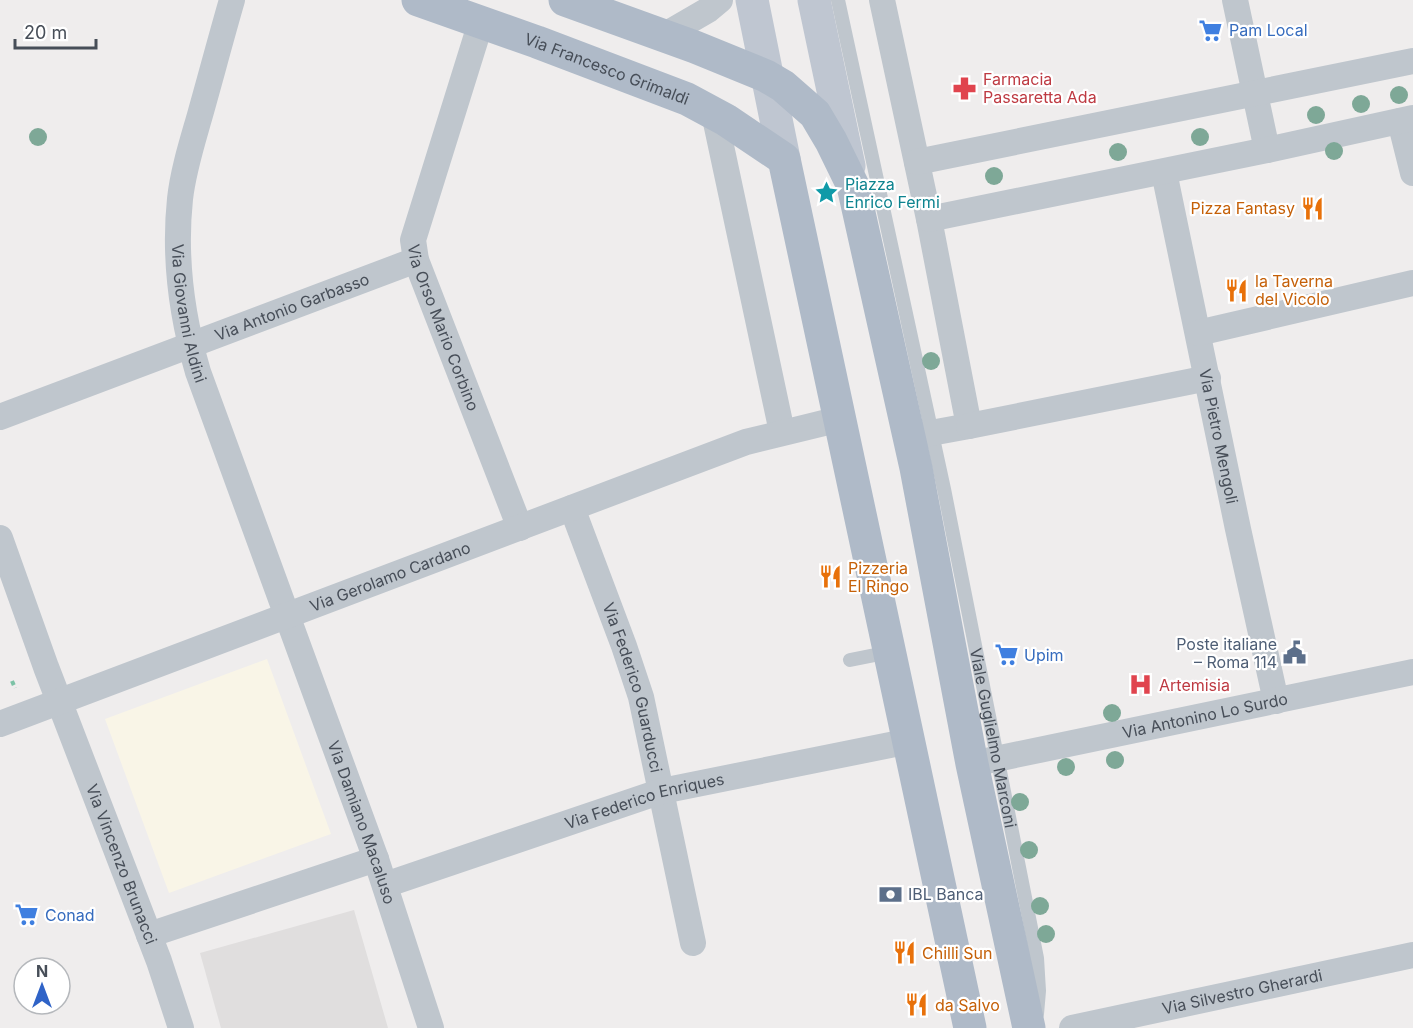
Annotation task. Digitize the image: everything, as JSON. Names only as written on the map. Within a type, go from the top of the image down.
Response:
[{"type":"main road","name":"Via Francesco Grimaldi","points":[[418,0],[660,88],[714,113],[784,159]]},
{"type":"main road","points":[[565,0],[665,35],[766,76],[797,97],[814,114],[831,141],[853,186]]},
{"type":"main road","points":[[752,0],[766,76],[910,741],[969,1028]]},
{"type":"main road","points":[[814,0],[853,186],[922,443]]},
{"type":"main road","name":"Viale Guglielmo Marconi","points":[[922,443],[984,761],[1032,1028]]},
{"type":"street","name":"Via Giovanni Aldini","points":[[232,0],[188,158],[180,197],[179,263],[190,345],[198,372],[288,616]]},
{"type":"street","points":[[665,35],[708,10],[720,0]]},
{"type":"street","points":[[882,0],[929,219],[969,426]]},
{"type":"street","points":[[1235,0],[1267,150]]},
{"type":"street","name":"Via Orso Mario Corbino","points":[[481,22],[413,240],[416,260],[520,528]]},
{"type":"street","points":[[917,162],[1413,61]]},
{"type":"street","points":[[714,113],[782,432],[840,419]]},
{"type":"street","points":[[929,219],[1406,120],[1413,173]]},
{"type":"street","name":"Via Pietro Mengoli","points":[[1164,171],[1276,700]]},
{"type":"street","name":"Via Antonio Garbasso","points":[[0,417],[416,260]]},
{"type":"street","points":[[1198,333],[1413,283]]},
{"type":"street","points":[[922,443],[969,426],[1208,378]]},
{"type":"street","name":"Via Gerolamo Cardano","points":[[0,724],[746,442],[782,432]]},
{"type":"street","name":"Via Federico Guarducci","points":[[572,508],[636,680],[662,791],[693,943]]},
{"type":"street","name":"Via Vincenzo Brunacci","points":[[0,538],[149,935],[181,1028]]},
{"type":"street","name":"Via Damiano Macaluso","points":[[288,616],[385,885],[431,1028]]},
{"type":"street","name":"Via Antonino Lo Surdo","points":[[984,761],[1413,672]]},
{"type":"street","name":"Via Federico Enriques","points":[[385,885],[662,791],[910,741]]},
{"type":"street","points":[[149,935],[376,860]]},
{"type":"street","name":"Via Silvestro Gherardi","points":[[1072,1028],[1413,955]]},
{"type":"street","points":[[962,996],[984,1028]]},
{"type":"lane","points":[[838,0],[922,443]]},
{"type":"lane","points":[[850,660],[890,652]]},
{"type":"path","points":[[12,681],[15,688]]},
{"type":"shaded area","points":[[267,659],[331,834],[169,893],[105,719]]},
{"type":"shaded area","points":[[354,910],[388,1028],[221,1028],[200,953]]},
{"type":"place","name":"Pam Local","points":[[1211,30]]},
{"type":"place","name":"Farmacia Passaretta Ada","points":[[965,88]]},
{"type":"place","name":"Piazza Enrico Fermi","points":[[827,193]]},
{"type":"place","name":"Pizza Fantasy","points":[[1313,208]]},
{"type":"place","name":"la Taverna del Vicolo","points":[[1237,290]]},
{"type":"place","name":"Pizzeria El Ringo","points":[[830,577]]},
{"type":"place","name":"Poste italiane – Roma 114","points":[[1295,653]]},
{"type":"place","name":"Upim","points":[[1006,655]]},
{"type":"place","name":"Artemisia","points":[[1141,685]]},
{"type":"place","name":"IBL Banca","points":[[890,894]]},
{"type":"place","name":"Conad","points":[[27,915]]},
{"type":"place","name":"Chilli Sun","points":[[904,953]]},
{"type":"place","name":"da Salvo","points":[[917,1005]]}]
